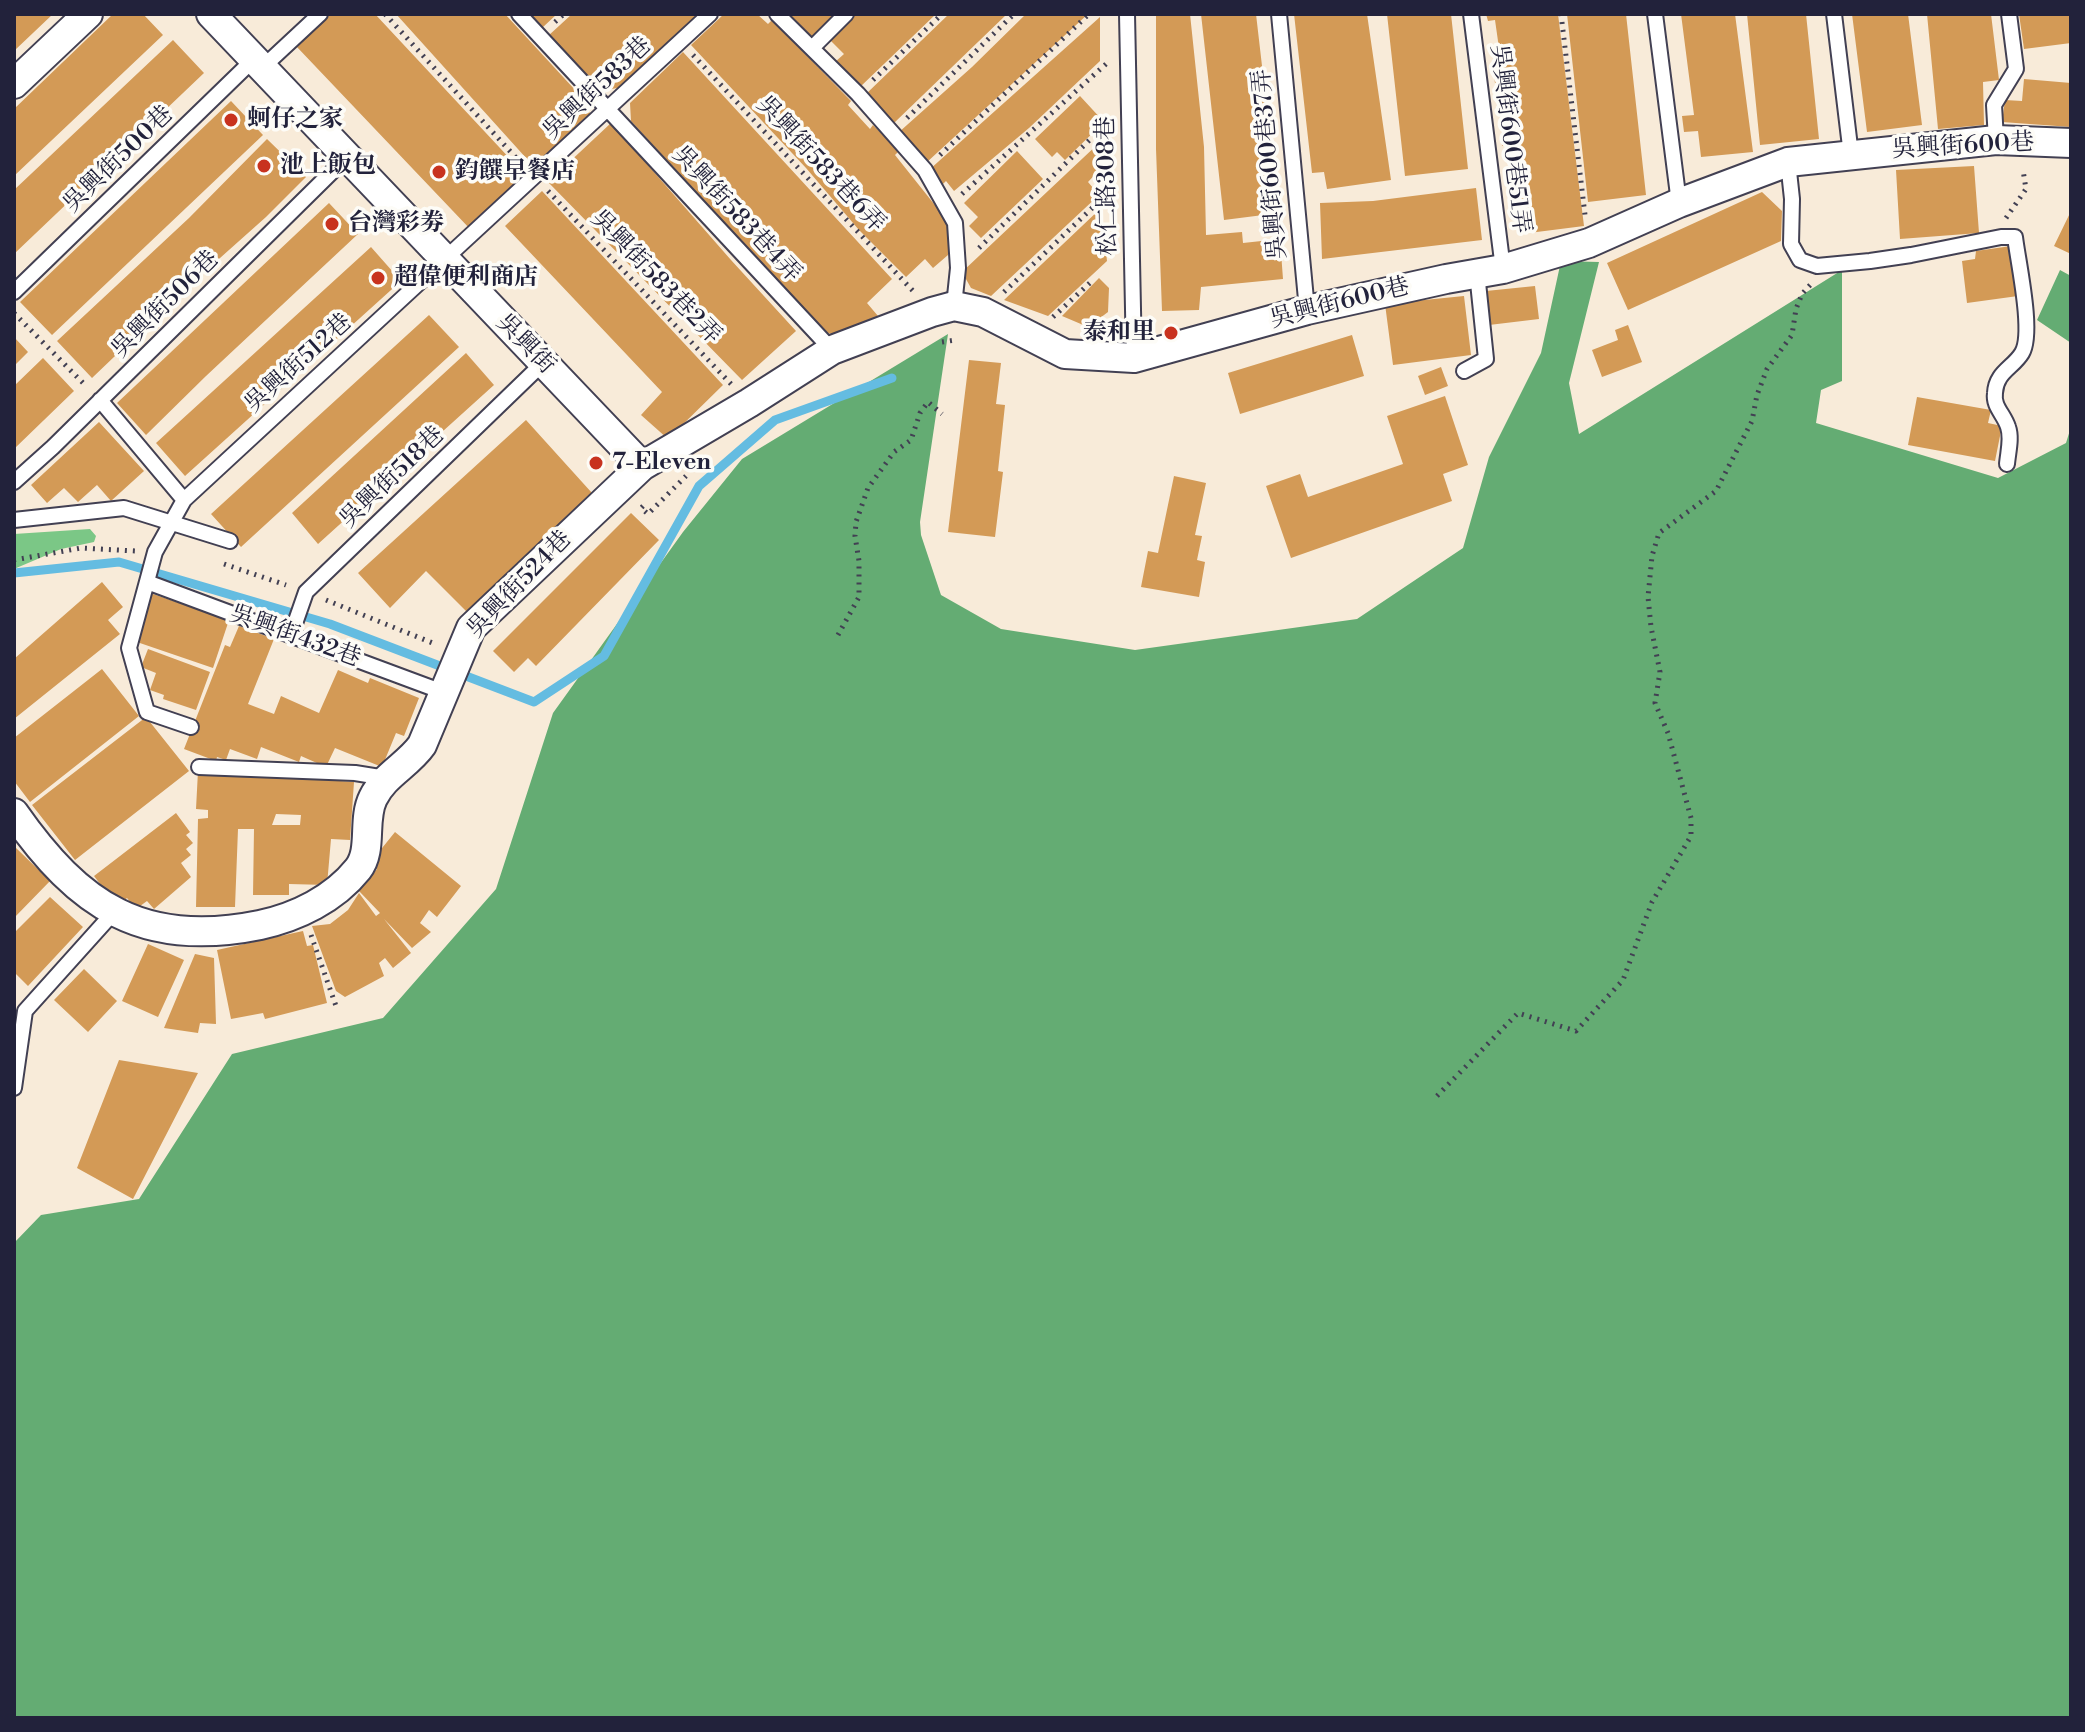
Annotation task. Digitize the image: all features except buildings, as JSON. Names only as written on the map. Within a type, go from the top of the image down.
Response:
[{"type":"street","points":[[14,84],[88,14]]},
{"type":"street","name":"吳興街","points":[[211,14],[444,262],[642,466]]},
{"type":"street","name":"吳興街600巷","points":[[943,309],[983,312],[1065,354],[1134,358],[1307,310],[1490,271],[1589,243],[1679,203],[1788,162],[1996,140],[2071,143]]},
{"type":"street","points":[[642,466],[832,350],[943,309]]},
{"type":"street","name":"吳興街524巷","points":[[114,912],[149,926],[205,933],[279,921],[305,911],[336,891],[360,867],[365,854],[366,822],[373,798],[386,778],[416,754],[422,745],[471,628],[642,466]]},
{"type":"street","points":[[16,822],[69,881],[114,912]]},
{"type":"lane","name":"吳興街500巷","points":[[14,292],[258,64],[320,14]]},
{"type":"lane","name":"吳興街583巷4弄","points":[[519,14],[832,350]]},
{"type":"lane","name":"吳興街583巷","points":[[444,262],[710,14]]},
{"type":"lane","points":[[777,14],[858,94],[925,170],[955,223],[958,268],[943,309]]},
{"type":"lane","points":[[813,47],[846,14]]},
{"type":"lane","name":"松仁路308巷","points":[[1127,14],[1134,358]]},
{"type":"lane","name":"吳興街600巷37弄","points":[[1279,14],[1307,310]]},
{"type":"lane","name":"吳興街600巷51弄","points":[[1464,371],[1486,359],[1490,271],[1471,14]]},
{"type":"lane","points":[[1655,14],[1679,203]]},
{"type":"lane","points":[[1834,14],[1851,155]]},
{"type":"lane","points":[[1996,140],[1994,105],[2016,69],[2009,14]]},
{"type":"lane","name":"吳興街506巷","points":[[14,482],[346,158]]},
{"type":"lane","points":[[1788,162],[1792,199],[1791,244],[1800,260],[1817,266],[1911,255],[2015,237],[2028,337],[2022,355],[2001,373],[1995,393],[1998,411],[2008,425],[2010,441],[2007,464]]},
{"type":"lane","name":"吳興街512巷","points":[[191,727],[147,712],[129,648],[155,552],[170,523],[184,500],[444,262]]},
{"type":"lane","name":"吳興街518巷","points":[[291,635],[306,592],[543,363]]},
{"type":"lane","points":[[100,400],[184,500]]},
{"type":"lane","points":[[14,520],[124,508],[230,541]]},
{"type":"lane","name":"吳興街432巷","points":[[147,582],[443,692]]},
{"type":"lane","points":[[199,767],[355,773],[386,778]]},
{"type":"lane","points":[[14,1088],[25,1011],[114,912]]},
{"type":"path","name":"吳興街583巷2弄","points":[[385,14],[535,178],[749,403]]},
{"type":"path","points":[[858,94],[942,14]]},
{"type":"path","points":[[892,133],[1014,14]]},
{"type":"path","points":[[925,170],[1089,14]]},
{"type":"path","points":[[1561,14],[1589,243]]},
{"type":"path","name":"吳興街583巷6弄","points":[[681,42],[943,309]]},
{"type":"path","points":[[946,208],[1127,44]]},
{"type":"path","points":[[958,268],[1129,101]]},
{"type":"path","points":[[2001,237],[2000,227],[2026,189],[2023,166]]},
{"type":"path","points":[[983,312],[1130,173]]},
{"type":"path","points":[[1437,1096],[1518,1013],[1576,1031],[1623,980],[1652,902],[1691,836],[1691,818],[1672,747],[1655,703],[1660,672],[1648,597],[1652,556],[1659,533],[1716,491],[1752,421],[1757,395],[1767,369],[1792,335],[1796,309],[1802,294],[1813,281],[1794,269],[1800,260]]},
{"type":"path","points":[[1032,337],[1093,280]]},
{"type":"path","points":[[14,313],[100,400]]},
{"type":"path","points":[[838,635],[859,597],[856,522],[868,488],[894,452],[911,440],[920,413],[928,402],[942,414]]},
{"type":"path","points":[[306,592],[458,653]]},
{"type":"path","points":[[305,911],[336,1006]]},
{"type":"green space","points":[[1561,261],[1599,262],[1569,383],[1579,434],[1842,270],[1842,381],[1821,390],[1816,423],[1998,478],[2066,443],[2071,427],[2071,1718],[14,1718],[14,1243],[41,1215],[139,1199],[232,1054],[383,1018],[496,889],[553,713],[683,532],[742,459],[948,334],[920,522],[921,535],[941,595],[1001,629],[1135,650],[1357,619],[1463,548],[1489,457],[1541,353]]},
{"type":"green space","points":[[2060,270],[2071,276],[2071,343],[2037,320]]},
{"type":"green space","points":[[90,529],[96,536],[94,542],[61,549],[14,569],[14,534]]},
{"type":"waterway","points":[[14,573],[119,562],[330,624],[534,702],[604,656],[699,486],[775,420],[892,378]]},
{"type":"place","name":"蚵仔之家","points":[[231,120]]},
{"type":"place","name":"池上飯包","points":[[264,166]]},
{"type":"place","name":"鈞饌早餐店","points":[[439,172]]},
{"type":"place","name":"台灣彩劵","points":[[332,224]]},
{"type":"place","name":"超偉便利商店","points":[[378,278]]},
{"type":"place","name":"泰和里","points":[[1171,333]]},
{"type":"place","name":"7-Eleven","points":[[596,463]]}]
